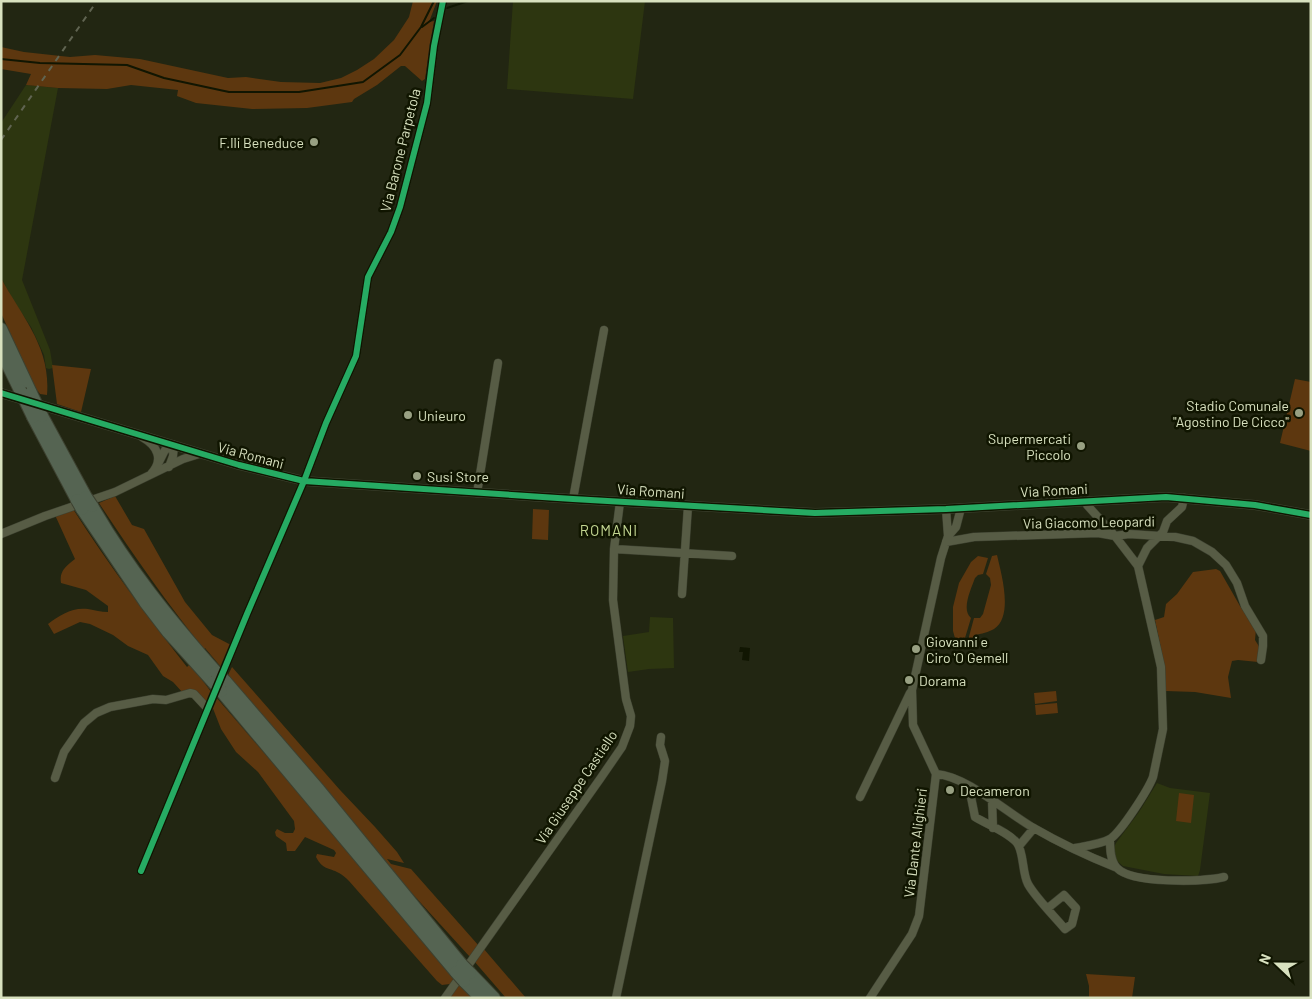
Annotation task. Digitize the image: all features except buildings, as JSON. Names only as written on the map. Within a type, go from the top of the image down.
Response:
[{"type":"highway","points":[[1,329],[9,356],[37,416],[84,503],[144,602],[168,632],[219,682],[463,973],[481,998]]},
{"type":"highway","points":[[463,973],[494,998]]},
{"type":"street","name":"Via Barone Parpetola","points":[[141,871],[304,481],[326,423],[356,356],[371,270],[391,232],[400,207],[427,103],[434,46],[443,1]]},
{"type":"street","points":[[573,499],[604,330]]},
{"type":"street","points":[[477,493],[498,363]]},
{"type":"street","name":"Via Romani","points":[[1,393],[199,454],[304,481],[815,513],[946,509],[1166,497],[1255,505],[1311,515]]},
{"type":"street","points":[[137,435],[147,440],[155,449],[158,464]]},
{"type":"street","points":[[148,477],[158,464],[165,450],[174,445]]},
{"type":"street","points":[[169,467],[174,445]]},
{"type":"street","points":[[1,534],[45,516],[115,492],[182,459],[199,454]]},
{"type":"street","name":"Via Giacomo Leopardi","points":[[947,540],[974,537],[1098,533],[1115,536],[1129,534],[1159,536],[1170,517],[1182,507],[1184,498]]},
{"type":"street","points":[[1075,848],[1110,839],[1132,812],[1151,785],[1160,753],[1163,729],[1161,667],[1138,566],[1115,536],[1087,505],[1086,501]]},
{"type":"street","name":"Via Giuseppe Castiello","points":[[445,998],[622,747],[630,726],[631,716],[626,699],[613,600],[614,549],[620,502]]},
{"type":"street","points":[[682,594],[688,506]]},
{"type":"street","name":"Via Dante Alighieri","points":[[870,998],[912,934],[919,916],[936,774],[913,725],[912,690],[936,577],[947,540],[956,527],[962,508]]},
{"type":"street","name":"Via Dante Alighieri","points":[[946,509],[947,540]]},
{"type":"street","points":[[956,527],[974,537]]},
{"type":"street","points":[[1138,566],[1147,548],[1159,536],[1193,541],[1212,552],[1226,565],[1238,583],[1245,606],[1262,636],[1261,660]]},
{"type":"street","points":[[614,549],[732,556]]},
{"type":"street","points":[[860,797],[912,690]]},
{"type":"street","points":[[56,778],[64,752],[84,722],[96,713],[110,707],[153,699],[166,700],[190,693],[194,694],[208,709]]},
{"type":"street","points":[[616,998],[662,782],[665,761],[660,738]]},
{"type":"street","points":[[936,774],[952,777],[992,800],[1008,813],[1034,828],[1096,860],[1115,866],[1125,874],[1158,879],[1208,881],[1224,877]]},
{"type":"street","points":[[969,787],[975,817],[1010,836],[1019,846],[1023,872],[1028,885],[1048,908]]},
{"type":"street","points":[[992,800],[993,828]]},
{"type":"street","points":[[1019,846],[1034,828]]},
{"type":"street","points":[[1110,839],[1110,850],[1115,866]]},
{"type":"shaded area","points":[[413,1],[437,1],[429,22],[434,21],[425,79],[422,81],[405,66],[401,66],[352,102],[307,108],[252,109],[196,103],[177,96],[178,90],[131,85],[107,89],[26,85],[31,74],[1,69],[1,47],[24,52],[70,57],[95,55],[140,59],[228,78],[246,77],[281,82],[320,83],[341,78],[374,59],[394,40],[409,17]]},
{"type":"shaded area","points":[[513,1],[645,1],[633,99],[507,89]]},
{"type":"shaded area","points":[[26,85],[58,88],[22,280],[50,350],[53,368],[49,369],[46,368],[44,355],[31,327],[1,278],[1,123]]},
{"type":"shaded area","points":[[1,278],[40,347],[47,378],[47,395],[40,394],[34,386],[1,313]]},
{"type":"shaded area","points":[[52,365],[91,369],[81,412],[57,404]]},
{"type":"shaded area","name":"Stadio Comunale \"Agostino De Cicco\"","points":[[1295,379],[1311,382],[1311,451],[1280,443]]},
{"type":"shaded area","points":[[115,496],[132,525],[144,529],[185,602],[212,635],[231,645],[221,667],[204,649],[176,613],[99,503]]},
{"type":"shaded area","points":[[73,509],[157,629],[187,667],[190,664],[212,693],[207,705],[198,696],[183,693],[173,682],[163,676],[148,655],[90,624],[80,622],[54,634],[48,624],[66,612],[88,609],[108,612],[108,606],[86,590],[61,583],[62,572],[75,559],[55,515]]},
{"type":"shaded area","points":[[533,509],[549,510],[548,540],[532,539]]},
{"type":"shaded area","points":[[997,555],[1003,583],[1005,605],[1000,623],[994,629],[975,635],[971,643],[967,644],[974,618],[980,618],[983,614],[991,585],[990,578],[986,574],[992,556]]},
{"type":"shaded area","points":[[978,556],[988,558],[983,574],[975,578],[969,593],[967,610],[971,618],[962,648],[958,649],[953,631],[953,607],[959,583],[971,562]]},
{"type":"shaded area","points":[[1216,569],[1220,571],[1256,629],[1255,640],[1260,648],[1258,662],[1232,661],[1228,677],[1231,698],[1195,692],[1166,691],[1164,663],[1155,620],[1164,617],[1166,604],[1177,594],[1193,572]]},
{"type":"shaded area","points":[[650,617],[673,618],[674,668],[628,672],[623,636],[649,632]]},
{"type":"shaded area","points":[[740,647],[750,648],[749,661],[742,660],[743,652],[739,652]]},
{"type":"shaded area","points":[[232,667],[397,852],[404,863],[387,859],[391,864],[411,869],[479,946],[470,957],[377,854],[286,748],[228,675]]},
{"type":"shaded area","points":[[1056,691],[1057,701],[1035,704],[1034,693]]},
{"type":"shaded area","points":[[216,697],[458,978],[450,984],[442,985],[437,981],[349,881],[340,874],[323,866],[316,857],[317,854],[334,857],[336,853],[334,850],[305,837],[295,851],[287,851],[286,843],[276,836],[275,832],[277,829],[285,833],[293,833],[295,829],[294,821],[258,772],[236,752],[221,729],[212,706]]},
{"type":"shaded area","points":[[1057,703],[1058,713],[1036,715],[1035,705]]},
{"type":"shaded area","points":[[1157,783],[1170,788],[1210,793],[1198,876],[1164,874],[1123,866],[1116,860],[1114,847],[1116,843]]},
{"type":"shaded area","points":[[1179,793],[1194,795],[1191,823],[1176,821]]},
{"type":"shaded area","points":[[483,948],[526,998],[506,998],[474,961]]},
{"type":"shaded area","points":[[1086,974],[1135,977],[1132,998],[1089,998]]},
{"type":"shaded area","points":[[460,981],[476,998],[450,998]]},
{"type":"waterway","points":[[1,59],[40,63],[127,65],[164,78],[229,92],[299,92],[363,82],[400,55],[421,27],[434,1]]},
{"type":"waterway","points":[[447,8],[468,1]]},
{"type":"waterway","points":[[422,27],[434,18]]},
{"type":"railway","points":[[1,140],[97,1]]},
{"type":"cycle path","points":[[141,871],[304,481],[326,423],[356,356],[368,277],[391,232],[400,207],[427,103],[434,46],[443,1]]},
{"type":"cycle path","points":[[1,393],[239,465],[304,481],[815,513],[946,509],[1166,497],[1255,505],[1311,515]]},
{"type":"place","name":"F.lli Beneduce","points":[[314,142]]},
{"type":"place","name":"Stadio Comunale \"Agostino De Cicco\"","points":[[1299,413]]},
{"type":"place","name":"Unieuro","points":[[408,415]]},
{"type":"place","name":"Supermercati Piccolo","points":[[1081,446]]},
{"type":"place","name":"Susi Store","points":[[417,476]]},
{"type":"place","name":"Giovanni e Ciro 'O Gemell","points":[[916,649]]},
{"type":"place","name":"Dorama","points":[[909,680]]},
{"type":"place","name":"Decameron","points":[[950,790]]},
{"type":"district","name":"ROMANI","points":[[609,530]]}]
